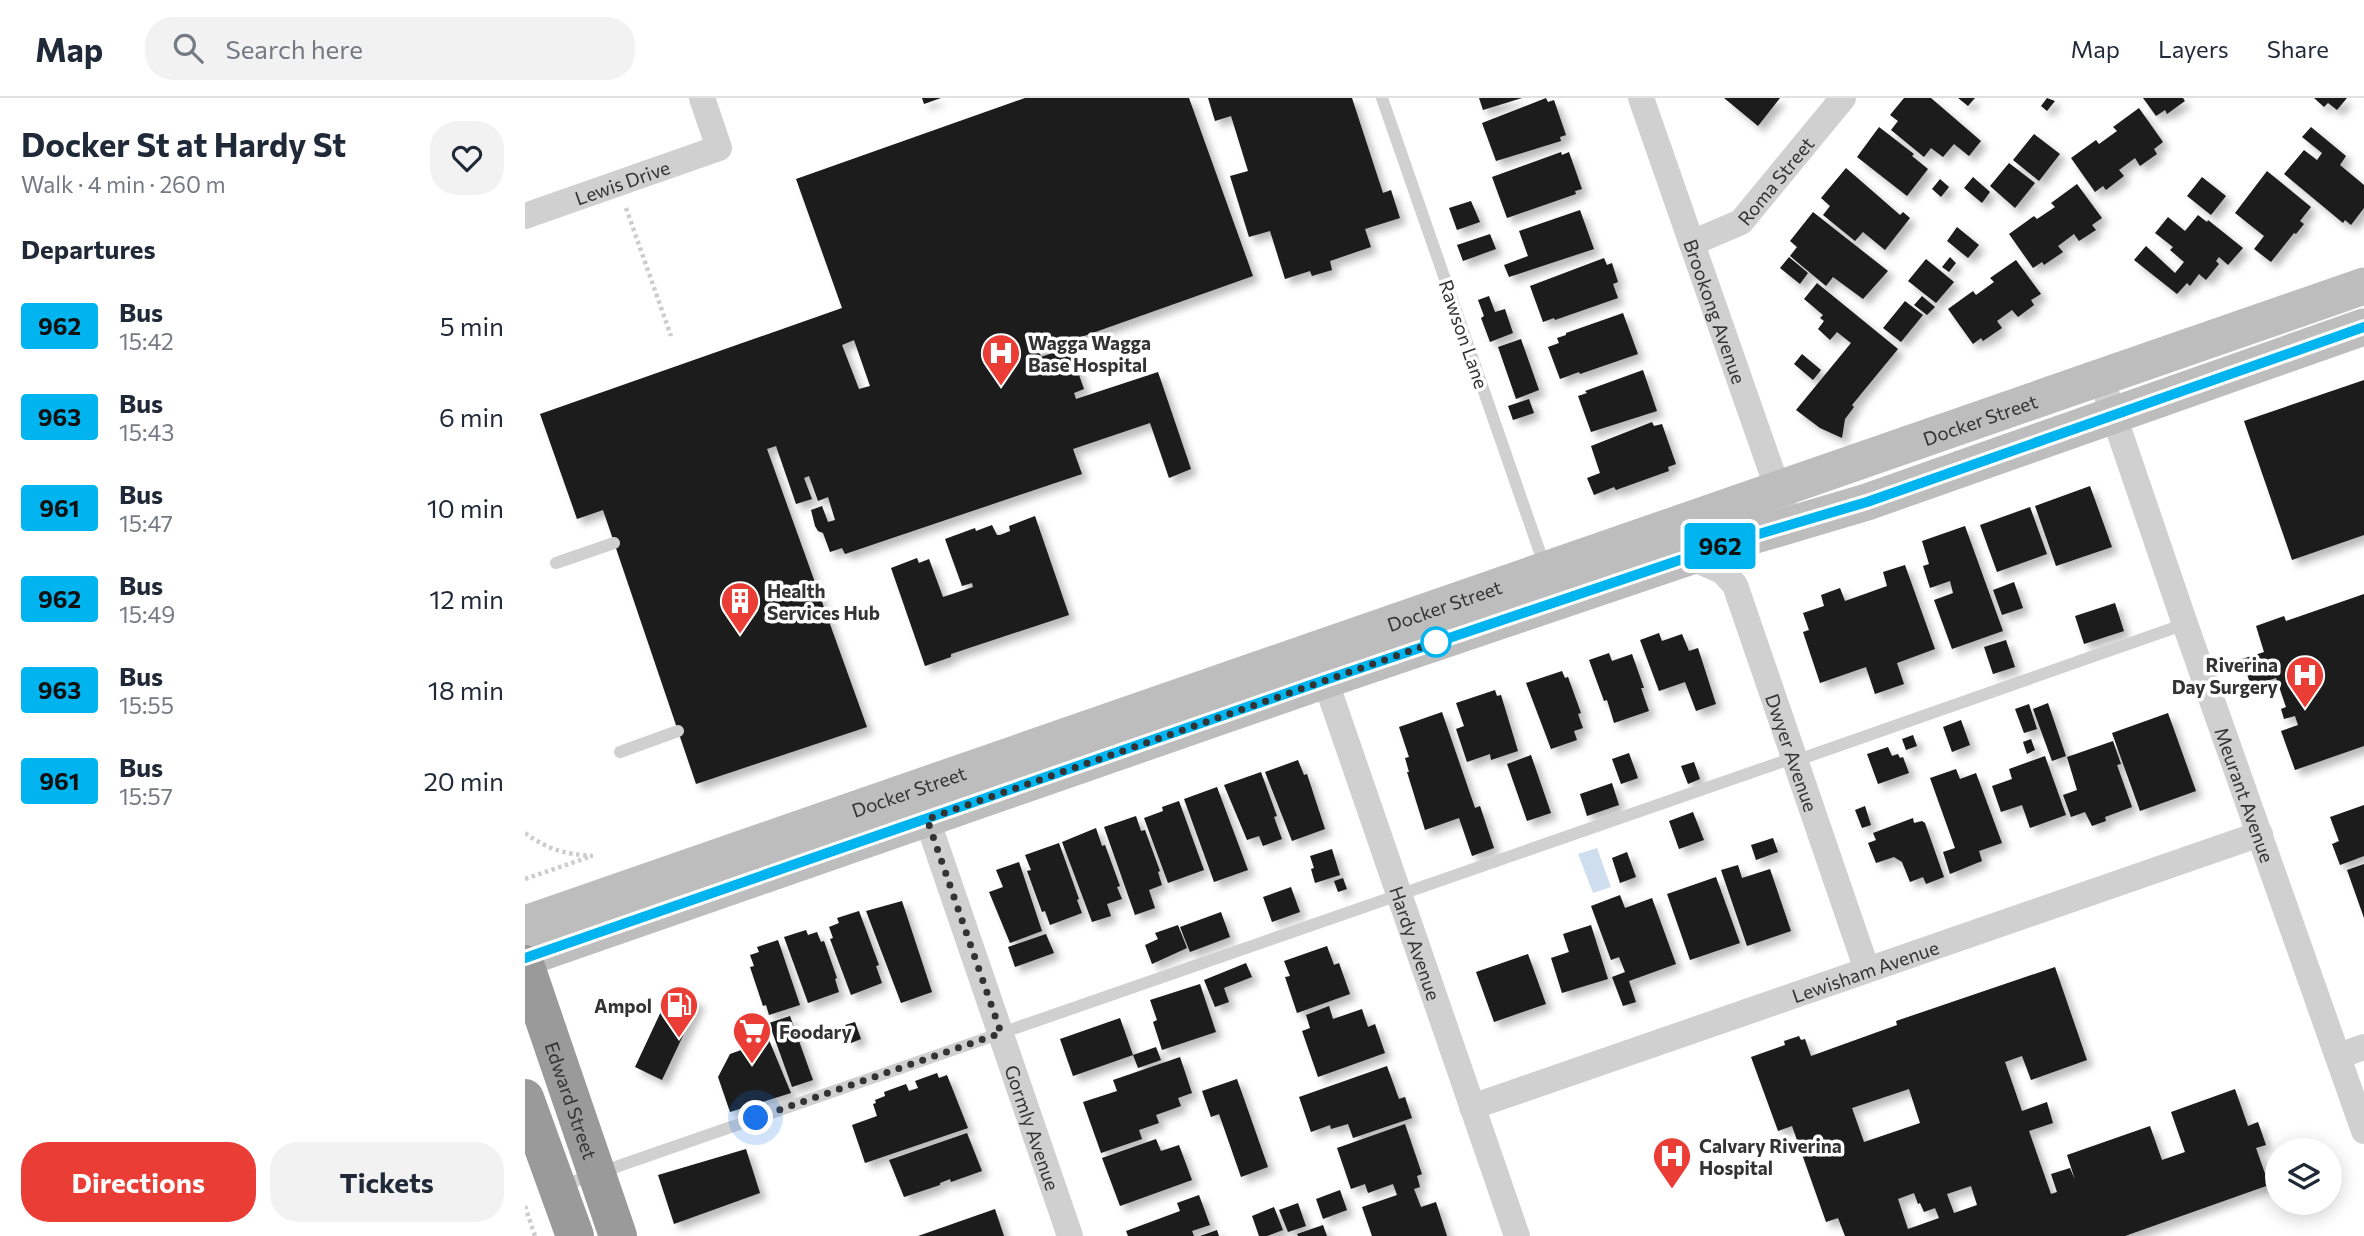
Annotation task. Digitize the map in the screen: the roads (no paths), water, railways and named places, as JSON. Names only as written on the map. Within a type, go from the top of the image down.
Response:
[{"type":"highway","name":"Edward Street","points":[[525,964],[618,1236]]},
{"type":"highway","points":[[525,1097],[575,1236]]},
{"type":"main road","name":"Docker Street","points":[[525,958],[927,819],[1320,665],[1546,571],[2364,286]]},
{"type":"main road","name":"Docker Street","points":[[525,924],[1320,665],[1690,557],[1867,502],[2364,327]]},
{"type":"street","name":"Lewis Drive","points":[[525,216],[719,148],[702,98]]},
{"type":"street","name":"Brookong Avenue","points":[[1641,98],[1790,526]]},
{"type":"street","name":"Roma Street","points":[[1692,243],[1741,222],[1843,98]]},
{"type":"street","name":"Meurant Avenue","points":[[2101,378],[2364,1131]]},
{"type":"street","name":"Dwyer Avenue","points":[[1690,557],[1722,570],[1735,585],[1867,970]]},
{"type":"street","name":"Hardy Avenue","points":[[1320,665],[1517,1236]]},
{"type":"street","name":"Gormly Avenue","points":[[927,819],[1070,1236]]},
{"type":"street","name":"Lewisham Avenue","points":[[1472,1107],[2260,834]]},
{"type":"street","points":[[2337,1056],[2364,1047]]},
{"type":"lane","name":"Rawson Lane","points":[[1382,98],[1546,571]]},
{"type":"lane","points":[[556,564],[614,543]]},
{"type":"lane","points":[[558,1188],[2185,624]]},
{"type":"lane","points":[[621,752],[678,731]]},
{"type":"water","points":[[1597,848],[1611,887],[1593,893],[1578,854]]},
{"type":"place","name":"Wagga Wagga Base Hospital","points":[[1001,387]]},
{"type":"place","name":"Health Services Hub","points":[[740,635]]},
{"type":"place","name":"Riverina Day Surgery","points":[[2305,709]]},
{"type":"place","name":"Ampol","points":[[679,1039]]},
{"type":"place","name":"Foodary","points":[[752,1065]]},
{"type":"place","name":"Calvary Riverina Hospital","points":[[1672,1190]]}]
